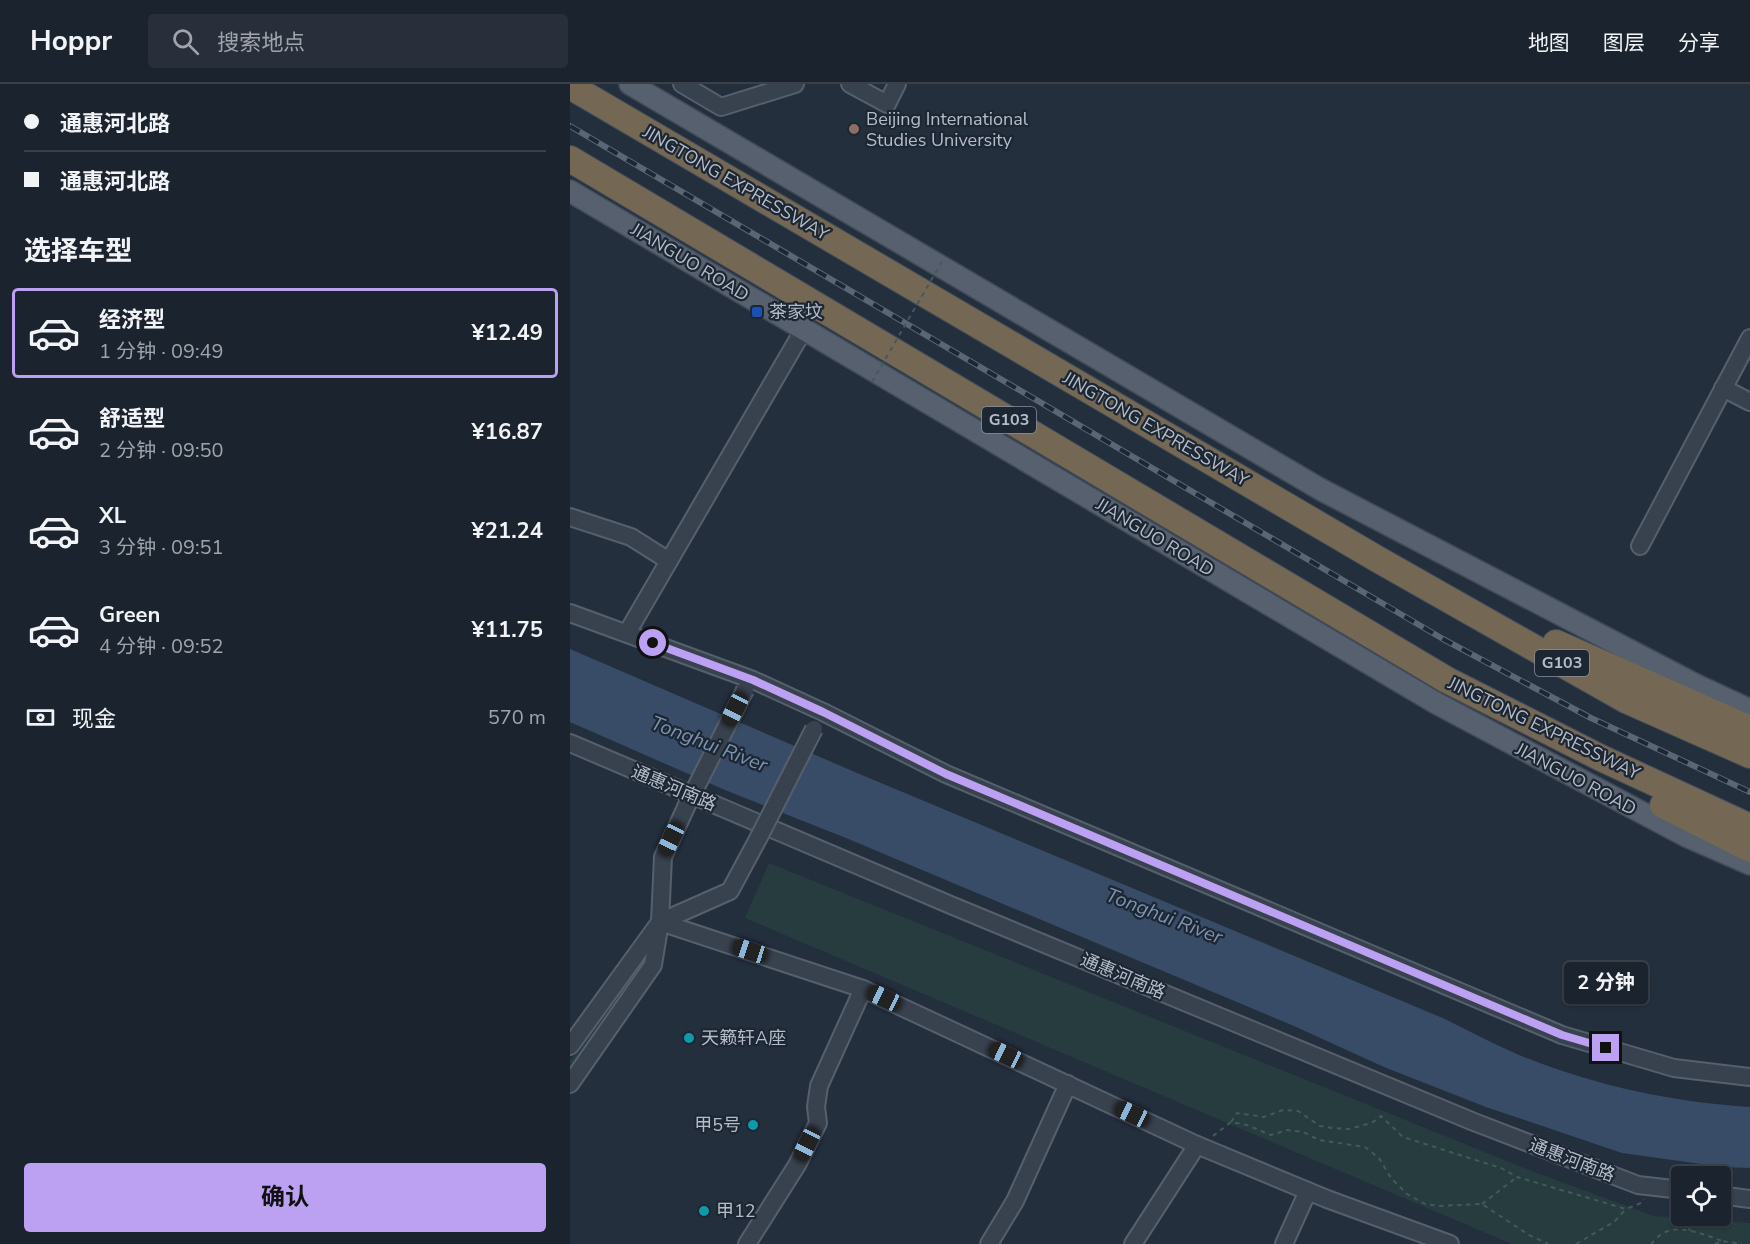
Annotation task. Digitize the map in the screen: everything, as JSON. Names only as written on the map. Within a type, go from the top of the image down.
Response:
[{"type":"highway","name":"JINGTONG EXPRESSWAY","points":[[570,86],[1379,560],[1626,700],[1750,755]]},
{"type":"highway","name":"JINGTONG EXPRESSWAY","points":[[570,159],[1447,680],[1601,758],[1750,827]]},
{"type":"highway","points":[[1379,560],[1609,668],[1750,729]]},
{"type":"highway","points":[[1447,680],[1580,762],[1750,849]]},
{"type":"main road","points":[[630,84],[1320,489],[1696,685],[1750,710]]},
{"type":"main road","name":"JIANGUO ROAD","points":[[570,191],[1436,704],[1686,836],[1750,864]]},
{"type":"street","points":[[682,84],[721,107],[795,84]]},
{"type":"street","points":[[850,84],[887,104],[897,84]]},
{"type":"street","points":[[627,633],[804,329]]},
{"type":"street","points":[[1640,546],[1750,338]]},
{"type":"street","points":[[1724,388],[1750,402]]},
{"type":"street","points":[[570,517],[631,537],[669,561]]},
{"type":"street","points":[[570,614],[627,633],[749,685],[823,712],[946,774],[1562,1035],[1674,1068],[1750,1077]]},
{"type":"street","points":[[570,1084],[653,965],[660,922],[663,857],[749,685]]},
{"type":"street","points":[[570,1046],[660,922],[729,891],[823,712]]},
{"type":"street","name":"通惠河南路","points":[[570,742],[909,887],[1474,1122],[1638,1185],[1671,1188]]},
{"type":"street","points":[[660,922],[863,989],[1201,1146],[1308,1191],[1450,1244]]},
{"type":"street","points":[[747,1244],[797,1165],[818,1124],[816,1107],[819,1086],[863,989]]},
{"type":"street","points":[[989,1244],[1015,1201],[1068,1084]]},
{"type":"street","points":[[1133,1244],[1201,1146]]},
{"type":"street","points":[[1284,1244],[1308,1191]]},
{"type":"street","points":[[1731,1196],[1750,1199]]},
{"type":"path","points":[[872,382],[944,258]]},
{"type":"path","points":[[1201,1146],[1220,1128],[1231,1122],[1237,1113],[1264,1117],[1282,1110],[1298,1111],[1320,1126],[1349,1129],[1373,1122],[1381,1116],[1403,1137],[1501,1168],[1517,1178],[1626,1209]]},
{"type":"path","points":[[1231,1122],[1247,1125],[1271,1135],[1287,1130],[1303,1132],[1319,1140],[1365,1147],[1379,1158],[1391,1178],[1407,1194],[1425,1204],[1439,1206],[1482,1204],[1517,1178]]},
{"type":"path","points":[[1576,1244],[1614,1222],[1626,1209],[1641,1203],[1654,1186]]},
{"type":"path","points":[[1482,1204],[1528,1235],[1548,1244]]},
{"type":"path","points":[[1688,1226],[1690,1231]]},
{"type":"path","points":[[1651,1244],[1663,1232],[1690,1231],[1722,1241],[1742,1244]]},
{"type":"path","points":[[1715,1244],[1722,1241]]},
{"type":"green space","points":[[769,863],[1534,1172],[1654,1216],[1671,1217],[1671,1226],[1731,1226],[1731,1222],[1750,1223],[1750,1244],[1512,1244],[745,918]]},
{"type":"green space","points":[[645,960],[645,965],[570,1072],[570,1061],[641,961]]},
{"type":"water","name":"Tonghui River","points":[[570,649],[857,773],[1445,1019],[1547,1066],[1604,1083],[1661,1096],[1750,1107],[1750,1168],[1716,1166],[1622,1153],[1486,1107],[1384,1067],[1294,1026],[846,838],[725,790],[570,722]]},
{"type":"railway","points":[[570,126],[1443,639],[1591,718],[1750,792]]},
{"type":"place","name":"Beijing International Studies University","points":[[854,129]]},
{"type":"place","name":"茶家坟","points":[[757,312]]},
{"type":"place","name":"天籁轩A座","points":[[689,1038]]},
{"type":"place","name":"甲5号","points":[[753,1125]]},
{"type":"place","name":"甲12","points":[[704,1211]]},
{"type":"route","points":[[653,643],[753,680],[823,712],[946,774],[1562,1035],[1606,1048]]}]
